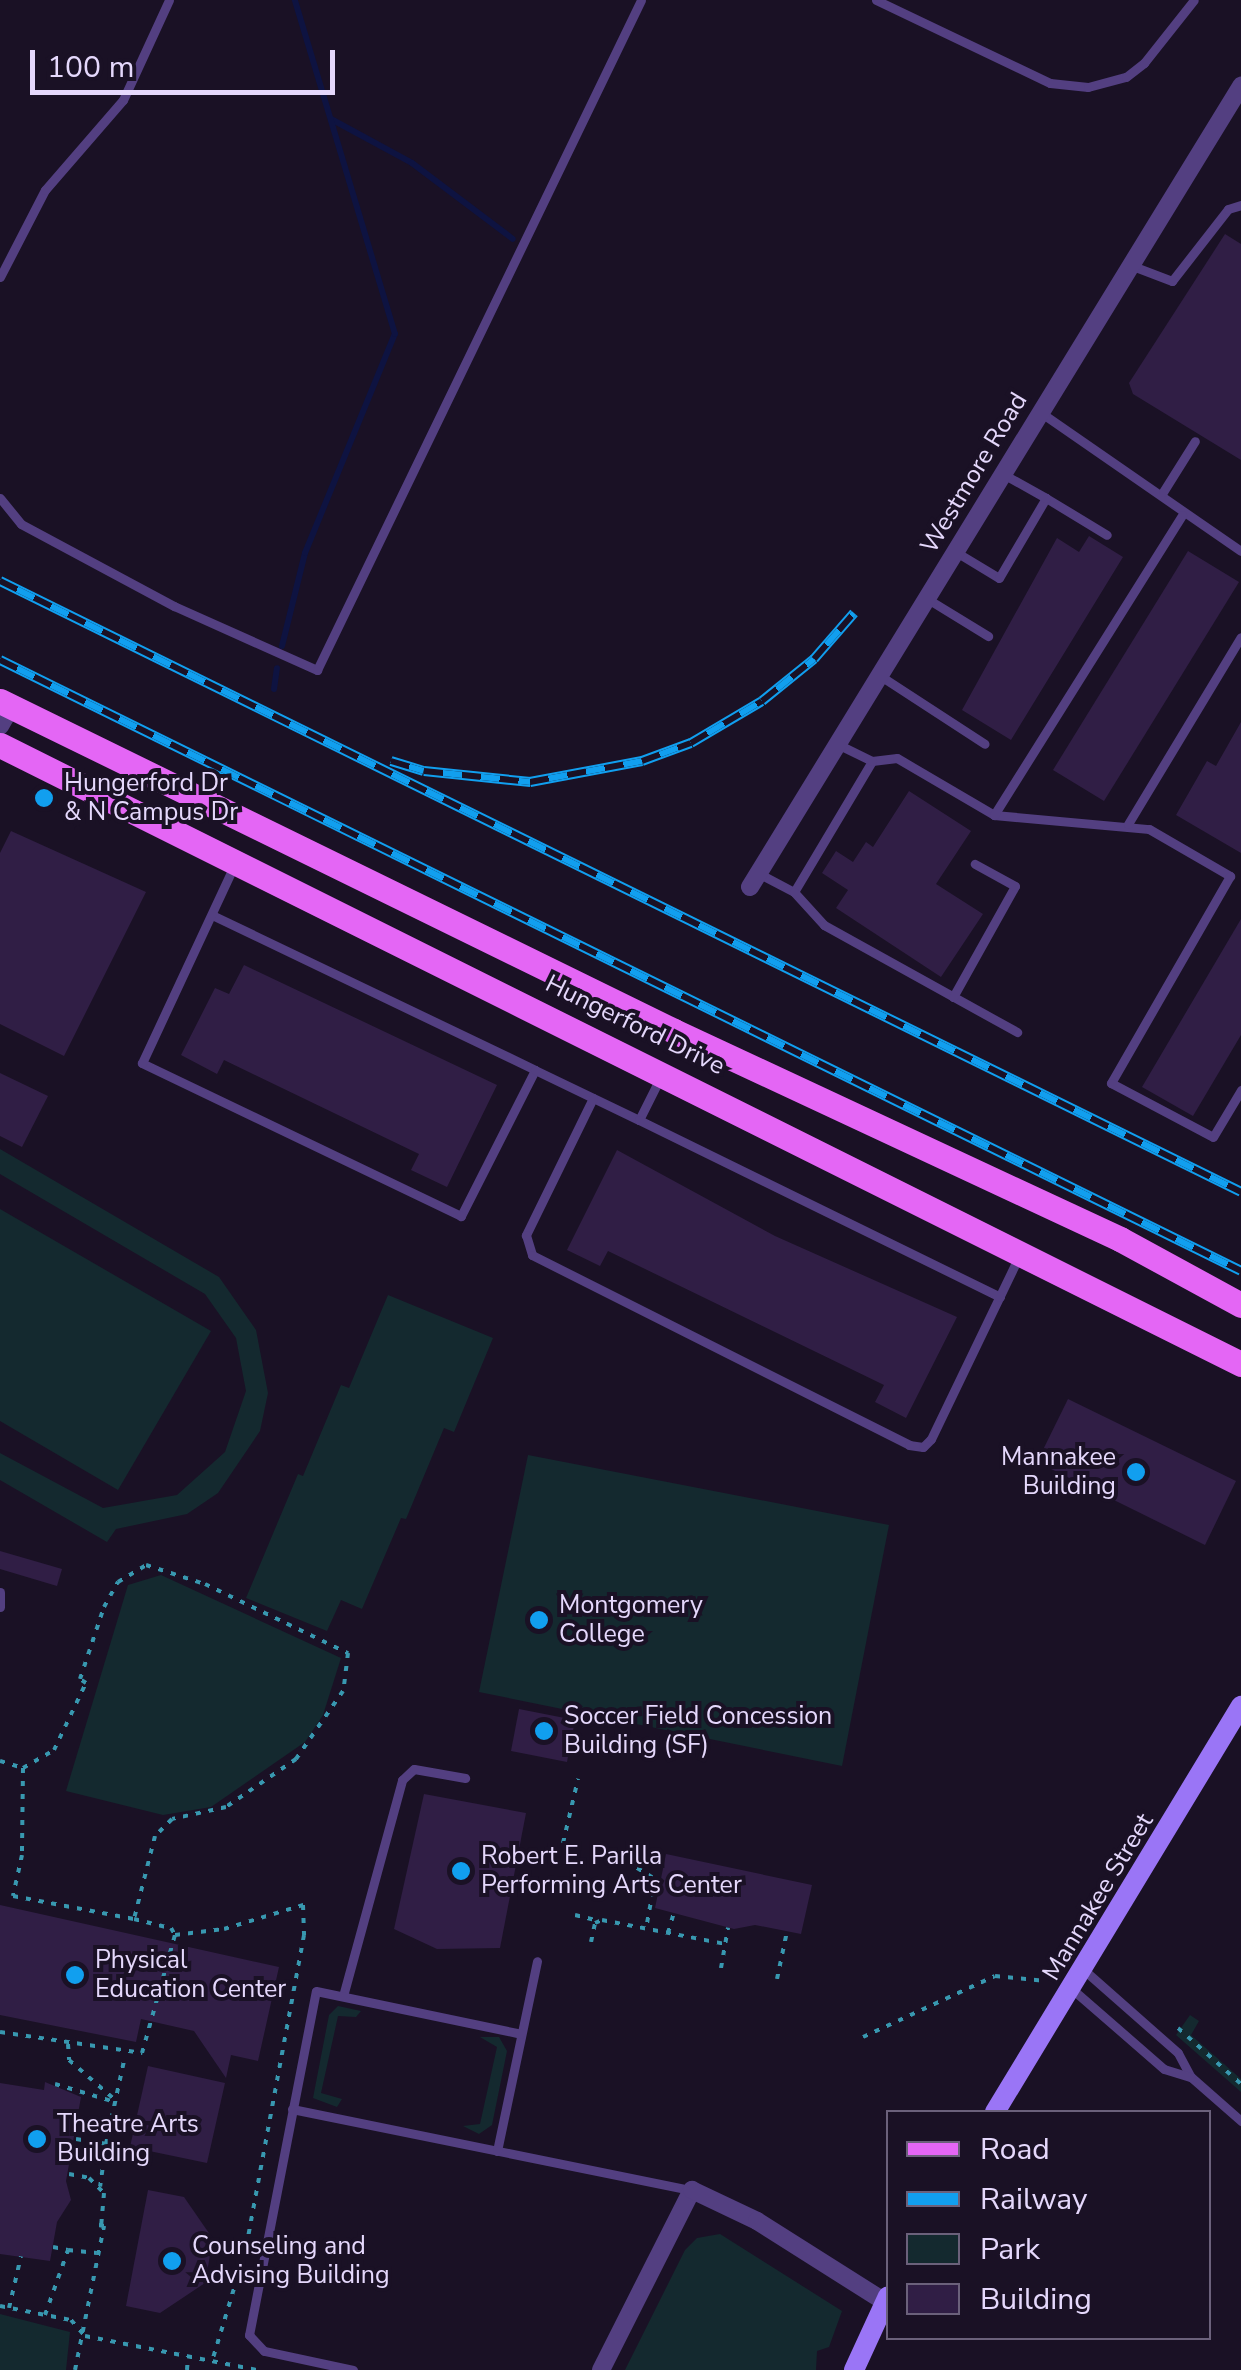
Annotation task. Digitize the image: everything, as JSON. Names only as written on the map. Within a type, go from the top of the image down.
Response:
[{"type":"main road","name":"Hungerford Drive","points":[[4,711],[681,1035],[1120,1239],[1241,1305]]},
{"type":"main road","name":"Hungerford Drive","points":[[0,746],[663,1072],[1241,1364]]},
{"type":"main road","points":[[663,1072],[681,1035]]},
{"type":"street","name":"Westmore Road","points":[[754,880],[1241,86]]},
{"type":"street","name":"Mannakee Street","points":[[996,2110],[1241,1706]]},
{"type":"street","points":[[601,2370],[692,2190],[757,2221],[886,2298]]},
{"type":"street","points":[[854,2370],[886,2301]]},
{"type":"lane","points":[[0,277],[45,190],[123,100],[169,0]]},
{"type":"lane","points":[[0,498],[38,533],[174,606],[317,670],[641,0]]},
{"type":"lane","points":[[876,0],[1050,83],[1088,87],[1126,77],[1144,63],[1194,0]]},
{"type":"lane","points":[[1130,265],[1172,281],[1228,209],[1241,205]]},
{"type":"lane","points":[[1040,412],[1164,492],[1182,515],[1238,549],[1241,536]]},
{"type":"lane","points":[[1164,492],[1195,441]]},
{"type":"lane","points":[[1002,473],[1107,535]]},
{"type":"lane","points":[[956,552],[999,578],[1046,498]]},
{"type":"lane","points":[[994,815],[1182,515]]},
{"type":"lane","points":[[926,598],[988,636]]},
{"type":"lane","points":[[1128,824],[1241,637]]},
{"type":"lane","points":[[879,676],[985,744]]},
{"type":"lane","points":[[837,744],[872,761],[897,758],[994,815],[1128,824],[1149,829],[1236,877],[1110,1084],[1212,1137],[1241,1090]]},
{"type":"lane","points":[[794,892],[872,761]]},
{"type":"lane","points":[[237,862],[142,1063],[461,1216],[535,1070]]},
{"type":"lane","points":[[953,996],[1015,886],[975,864]]},
{"type":"lane","points":[[754,880],[794,892],[824,925],[1016,1032]]},
{"type":"lane","points":[[212,915],[1000,1297]]},
{"type":"lane","points":[[639,1120],[663,1072]]},
{"type":"lane","points":[[592,1098],[526,1235],[532,1254],[909,1445],[923,1447],[931,1438],[1021,1252]]},
{"type":"lane","points":[[0,1592],[0,1607]]},
{"type":"lane","points":[[343,1996],[402,1780],[414,1769],[465,1778]]},
{"type":"lane","points":[[497,2150],[536,1961]]},
{"type":"lane","points":[[1084,1970],[1178,2053],[1192,2077],[1241,2121]]},
{"type":"lane","points":[[1072,1989],[1164,2069],[1192,2077]]},
{"type":"lane","points":[[353,2370],[264,2352],[249,2335],[316,1991],[521,2034]]},
{"type":"lane","points":[[292,2109],[692,2190]]},
{"type":"path","points":[[0,1761],[22,1768],[41,1762],[66,1734],[104,1606],[118,1582],[146,1565],[206,1584],[348,1652],[343,1691],[296,1759],[226,1807],[172,1819],[154,1836],[134,1919]]},
{"type":"path","points":[[0,2032],[142,2054],[149,2040],[174,1935],[170,1928],[134,1919],[13,1896],[22,1855],[22,1768]]},
{"type":"path","points":[[563,1843],[578,1778]]},
{"type":"path","points":[[626,1861],[655,1878],[646,1929]]},
{"type":"path","points":[[174,1935],[224,1929],[303,1905],[304,1935],[245,2252],[212,2361]]},
{"type":"path","points":[[668,1933],[674,1912]]},
{"type":"path","points":[[576,1914],[725,1944]]},
{"type":"path","points":[[591,1942],[599,1921]]},
{"type":"path","points":[[721,1968],[728,1928]]},
{"type":"path","points":[[777,1979],[787,1931]]},
{"type":"path","points":[[863,2037],[995,1976],[1046,1981]]},
{"type":"path","points":[[1178,2028],[1241,2084]]},
{"type":"path","points":[[68,2044],[68,2060],[115,2101]]},
{"type":"path","points":[[75,2370],[85,2336],[99,2225],[106,2203],[100,2187],[106,2144],[125,2054]]},
{"type":"path","points":[[54,2084],[115,2101]]},
{"type":"path","points":[[76,2139],[106,2144]]},
{"type":"path","points":[[68,2174],[100,2187]]},
{"type":"path","points":[[53,2247],[97,2254]]},
{"type":"path","points":[[45,2315],[68,2250]]},
{"type":"path","points":[[9,2308],[22,2256]]},
{"type":"path","points":[[0,2306],[71,2320],[85,2336],[257,2370]]},
{"type":"path","points":[[187,2370],[188,2356]]},
{"type":"path","points":[[220,2370],[222,2363]]},
{"type":"green space","points":[[0,1149],[219,1277],[256,1330],[268,1393],[260,1431],[218,1493],[187,1514],[116,1529],[107,1542],[0,1480],[0,1453],[103,1508],[177,1495],[225,1452],[246,1391],[236,1338],[205,1294],[0,1174]]},
{"type":"green space","points":[[0,1209],[211,1331],[118,1490],[0,1421]]},
{"type":"green space","points":[[388,1295],[493,1338],[454,1432],[444,1428],[362,1609],[341,1600],[327,1631],[246,1598],[298,1474],[303,1476],[341,1385],[349,1388]]},
{"type":"green space","points":[[528,1455],[889,1525],[842,1766],[479,1692]]},
{"type":"green space","points":[[161,1575],[341,1658],[323,1715],[305,1742],[211,1807],[163,1815],[66,1791],[128,1585]]},
{"type":"green space","points":[[338,2006],[361,2011],[356,2017],[338,2016],[321,2093],[342,2099],[337,2107],[313,2098],[329,2015]]},
{"type":"green space","points":[[1190,2015],[1199,2021],[1191,2035],[1241,2079],[1241,2092],[1176,2035]]},
{"type":"green space","points":[[480,2037],[499,2037],[507,2051],[492,2125],[479,2134],[463,2126],[480,2124],[497,2047]]},
{"type":"green space","points":[[720,2234],[842,2311],[829,2347],[817,2351],[816,2370],[625,2370],[685,2250],[697,2238]]},
{"type":"green space","points":[[0,2314],[70,2332],[66,2370],[0,2370]]},
{"type":"building","points":[[1225,234],[1241,244],[1241,460],[1133,394],[1129,383]]},
{"type":"building","points":[[1089,536],[1123,557],[1011,740],[962,710],[1057,538],[1079,552]]},
{"type":"building","points":[[1188,551],[1239,582],[1104,801],[1053,770]]},
{"type":"building","points":[[1241,722],[1241,853],[1176,815],[1207,761],[1216,766]]},
{"type":"building","points":[[909,791],[971,831],[936,884],[983,914],[941,977],[836,908],[848,890],[822,873],[836,851],[853,862],[866,842],[873,847]]},
{"type":"building","points":[[11,831],[146,892],[64,1056],[0,1024],[0,853]]},
{"type":"building","points":[[1241,919],[1241,1035],[1193,1116],[1142,1087]]},
{"type":"building","points":[[244,965],[497,1085],[447,1187],[411,1170],[419,1154],[224,1060],[217,1074],[181,1055],[215,988],[229,994]]},
{"type":"building","points":[[0,1073],[48,1096],[22,1147],[0,1136]]},
{"type":"building","points":[[617,1150],[775,1236],[957,1317],[906,1418],[875,1402],[884,1385],[608,1251],[600,1266],[567,1250]]},
{"type":"building","name":"Mannakee Building","points":[[1068,1399],[1236,1481],[1205,1545],[1037,1462]]},
{"type":"building","points":[[0,1551],[62,1569],[57,1586],[0,1569]]},
{"type":"building","name":"Soccer Field Concession Building (SF)","points":[[519,1709],[575,1720],[567,1762],[511,1751]]},
{"type":"building","name":"Robert E. Parilla Performing Arts Center","points":[[424,1794],[526,1813],[500,1948],[437,1949],[394,1929]]},
{"type":"building","points":[[666,1854],[812,1885],[801,1934],[755,1925],[734,1929],[655,1908]]},
{"type":"building","points":[[0,1905],[279,1967],[258,2061],[231,2055],[226,2078],[194,2031],[141,2019],[136,2042],[0,2015]]},
{"type":"building","points":[[148,2066],[225,2083],[207,2163],[130,2147]]},
{"type":"building","name":"Theatre Arts Building","points":[[45,2082],[81,2097],[66,2181],[71,2200],[57,2222],[50,2261],[0,2254],[0,2083],[44,2090]]},
{"type":"building","name":"Counseling and Advising Building","points":[[148,2190],[184,2197],[213,2239],[205,2283],[160,2313],[126,2306]]},
{"type":"waterway","points":[[282,646],[305,553],[395,334],[295,0]]},
{"type":"waterway","points":[[331,119],[412,163],[513,239]]},
{"type":"waterway","points":[[274,689],[277,668]]},
{"type":"railway","points":[[0,581],[1241,1192]]},
{"type":"railway","points":[[391,761],[424,771],[530,782],[642,761],[691,743],[762,701],[814,659],[854,613]]},
{"type":"railway","points":[[0,660],[1241,1271]]},
{"type":"place","name":"Hungerford Dr & N Campus Dr","points":[[44,798]]},
{"type":"place","name":"Mannakee Building","points":[[1136,1472]]},
{"type":"place","name":"Montgomery College","points":[[539,1620]]},
{"type":"place","name":"Soccer Field Concession Building (SF)","points":[[544,1731]]},
{"type":"place","name":"Robert E. Parilla Performing Arts Center","points":[[461,1871]]},
{"type":"place","name":"Physical Education Center","points":[[75,1975]]},
{"type":"place","name":"Theatre Arts Building","points":[[37,2139]]},
{"type":"place","name":"Counseling and Advising Building","points":[[172,2261]]}]
